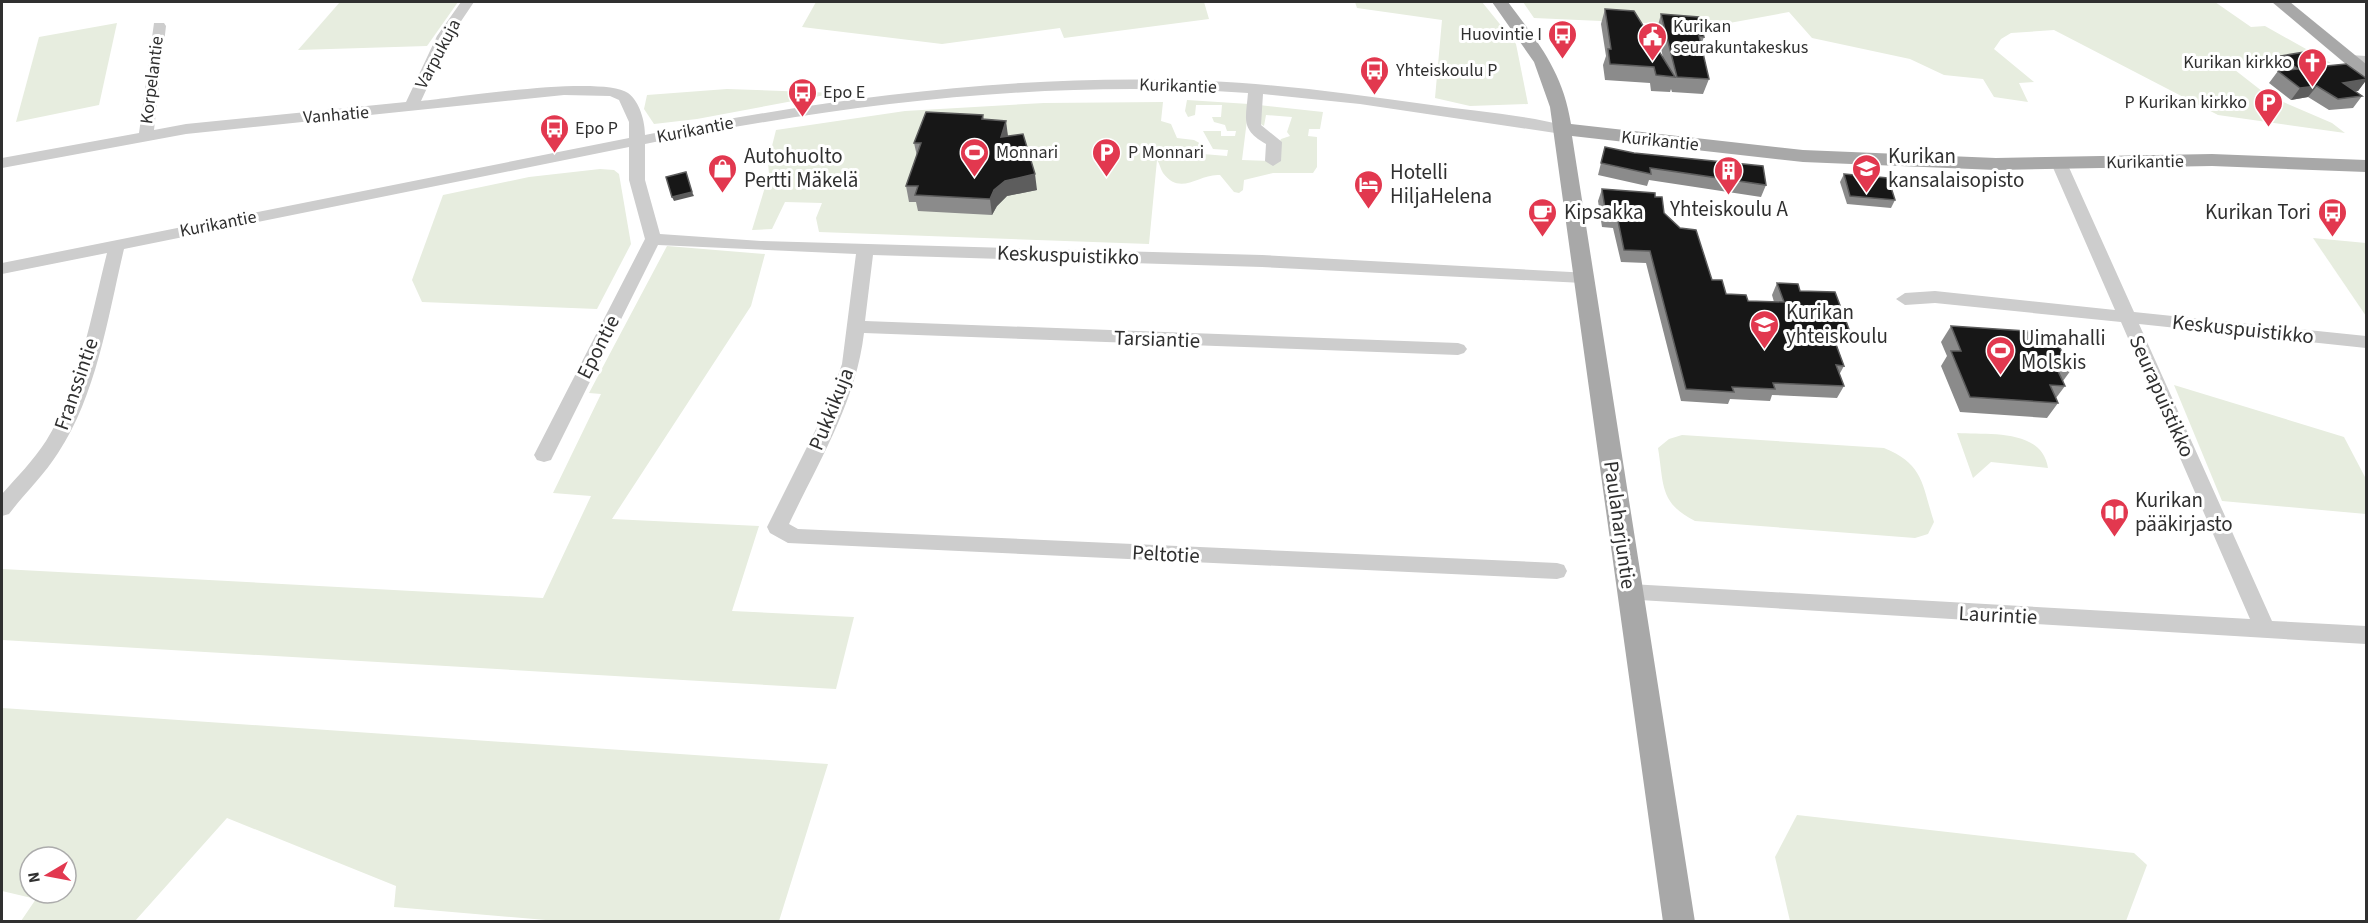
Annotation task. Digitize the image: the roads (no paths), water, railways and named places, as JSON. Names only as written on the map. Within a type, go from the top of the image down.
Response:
[{"type":"main road","name":"Paulaharjuntie","points":[[1500,2],[1543,62],[1555,90],[1679,921]]},
{"type":"main road","points":[[2280,2],[2359,60],[2367,72]]},
{"type":"main road","name":"Kurikantie","points":[[1562,129],[1803,156],[1996,164],[2212,160],[2367,166]]},
{"type":"street","name":"Varpukuja","points":[[411,107],[444,36],[467,2]]},
{"type":"street","name":"Korpelantie","points":[[146,135],[159,26]]},
{"type":"street","name":"Kurikantie","points":[[2,268],[636,142],[824,107],[931,94],[1070,86],[1156,84],[1364,100],[1562,129]]},
{"type":"street","points":[[1256,90],[1253,125],[1258,133],[1274,142],[1274,161]]},
{"type":"street","name":"Vanhatie","points":[[2,163],[146,135],[564,91],[612,92],[624,97],[638,122],[636,142]]},
{"type":"street","points":[[636,142],[637,180],[653,239]]},
{"type":"street","name":"Seurapuistikko","points":[[2059,163],[2265,629]]},
{"type":"street","name":"Keskuspuistikko","points":[[653,239],[865,249],[1262,261],[1583,277]]},
{"type":"street","name":"Epontie","points":[[544,455],[653,239]]},
{"type":"street","name":"Franssintie","points":[[2,508],[57,441],[78,386],[117,244]]},
{"type":"street","name":"Pukkikuja","points":[[777,527],[836,407],[851,364],[865,249]]},
{"type":"street","name":"Keskuspuistikko","points":[[1905,299],[1935,297],[2367,342]]},
{"type":"street","name":"Tarsiantie","points":[[855,327],[1458,350]]},
{"type":"street","name":"Peltotie","points":[[777,527],[795,537],[1557,571]]},
{"type":"street","name":"Laurintie","points":[[1630,593],[2367,635]]},
{"type":"place","name":"Huovintie I","points":[[1563,60]]},
{"type":"place","name":"Kurikan seurakuntakeskus","points":[[1652,62]]},
{"type":"place","name":"Kurikan kirkko","points":[[2313,88]]},
{"type":"place","name":"Yhteiskoulu P","points":[[1375,96]]},
{"type":"place","name":"Epo E","points":[[802,118]]},
{"type":"place","name":"P Kurikan kirkko","points":[[2268,128]]},
{"type":"place","name":"Epo P","points":[[554,154]]},
{"type":"place","name":"Monnari","points":[[975,178]]},
{"type":"place","name":"P Monnari","points":[[1107,178]]},
{"type":"place","name":"Autohuolto Pertti Mäkelä","points":[[723,194]]},
{"type":"place","name":"Kurikan kansalaisopisto","points":[[1867,194]]},
{"type":"place","name":"Yhteiskoulu A","points":[[1729,196]]},
{"type":"place","name":"Hotelli HiljaHelena","points":[[1369,210]]},
{"type":"place","name":"Kipsakka","points":[[1543,238]]},
{"type":"place","name":"Kurikan Tori","points":[[2332,238]]},
{"type":"place","name":"Kurikan yhteiskoulu","points":[[1765,350]]},
{"type":"place","name":"Uimahalli Molskis","points":[[2000,376]]},
{"type":"place","name":"Kurikan pääkirjasto","points":[[2114,538]]}]
